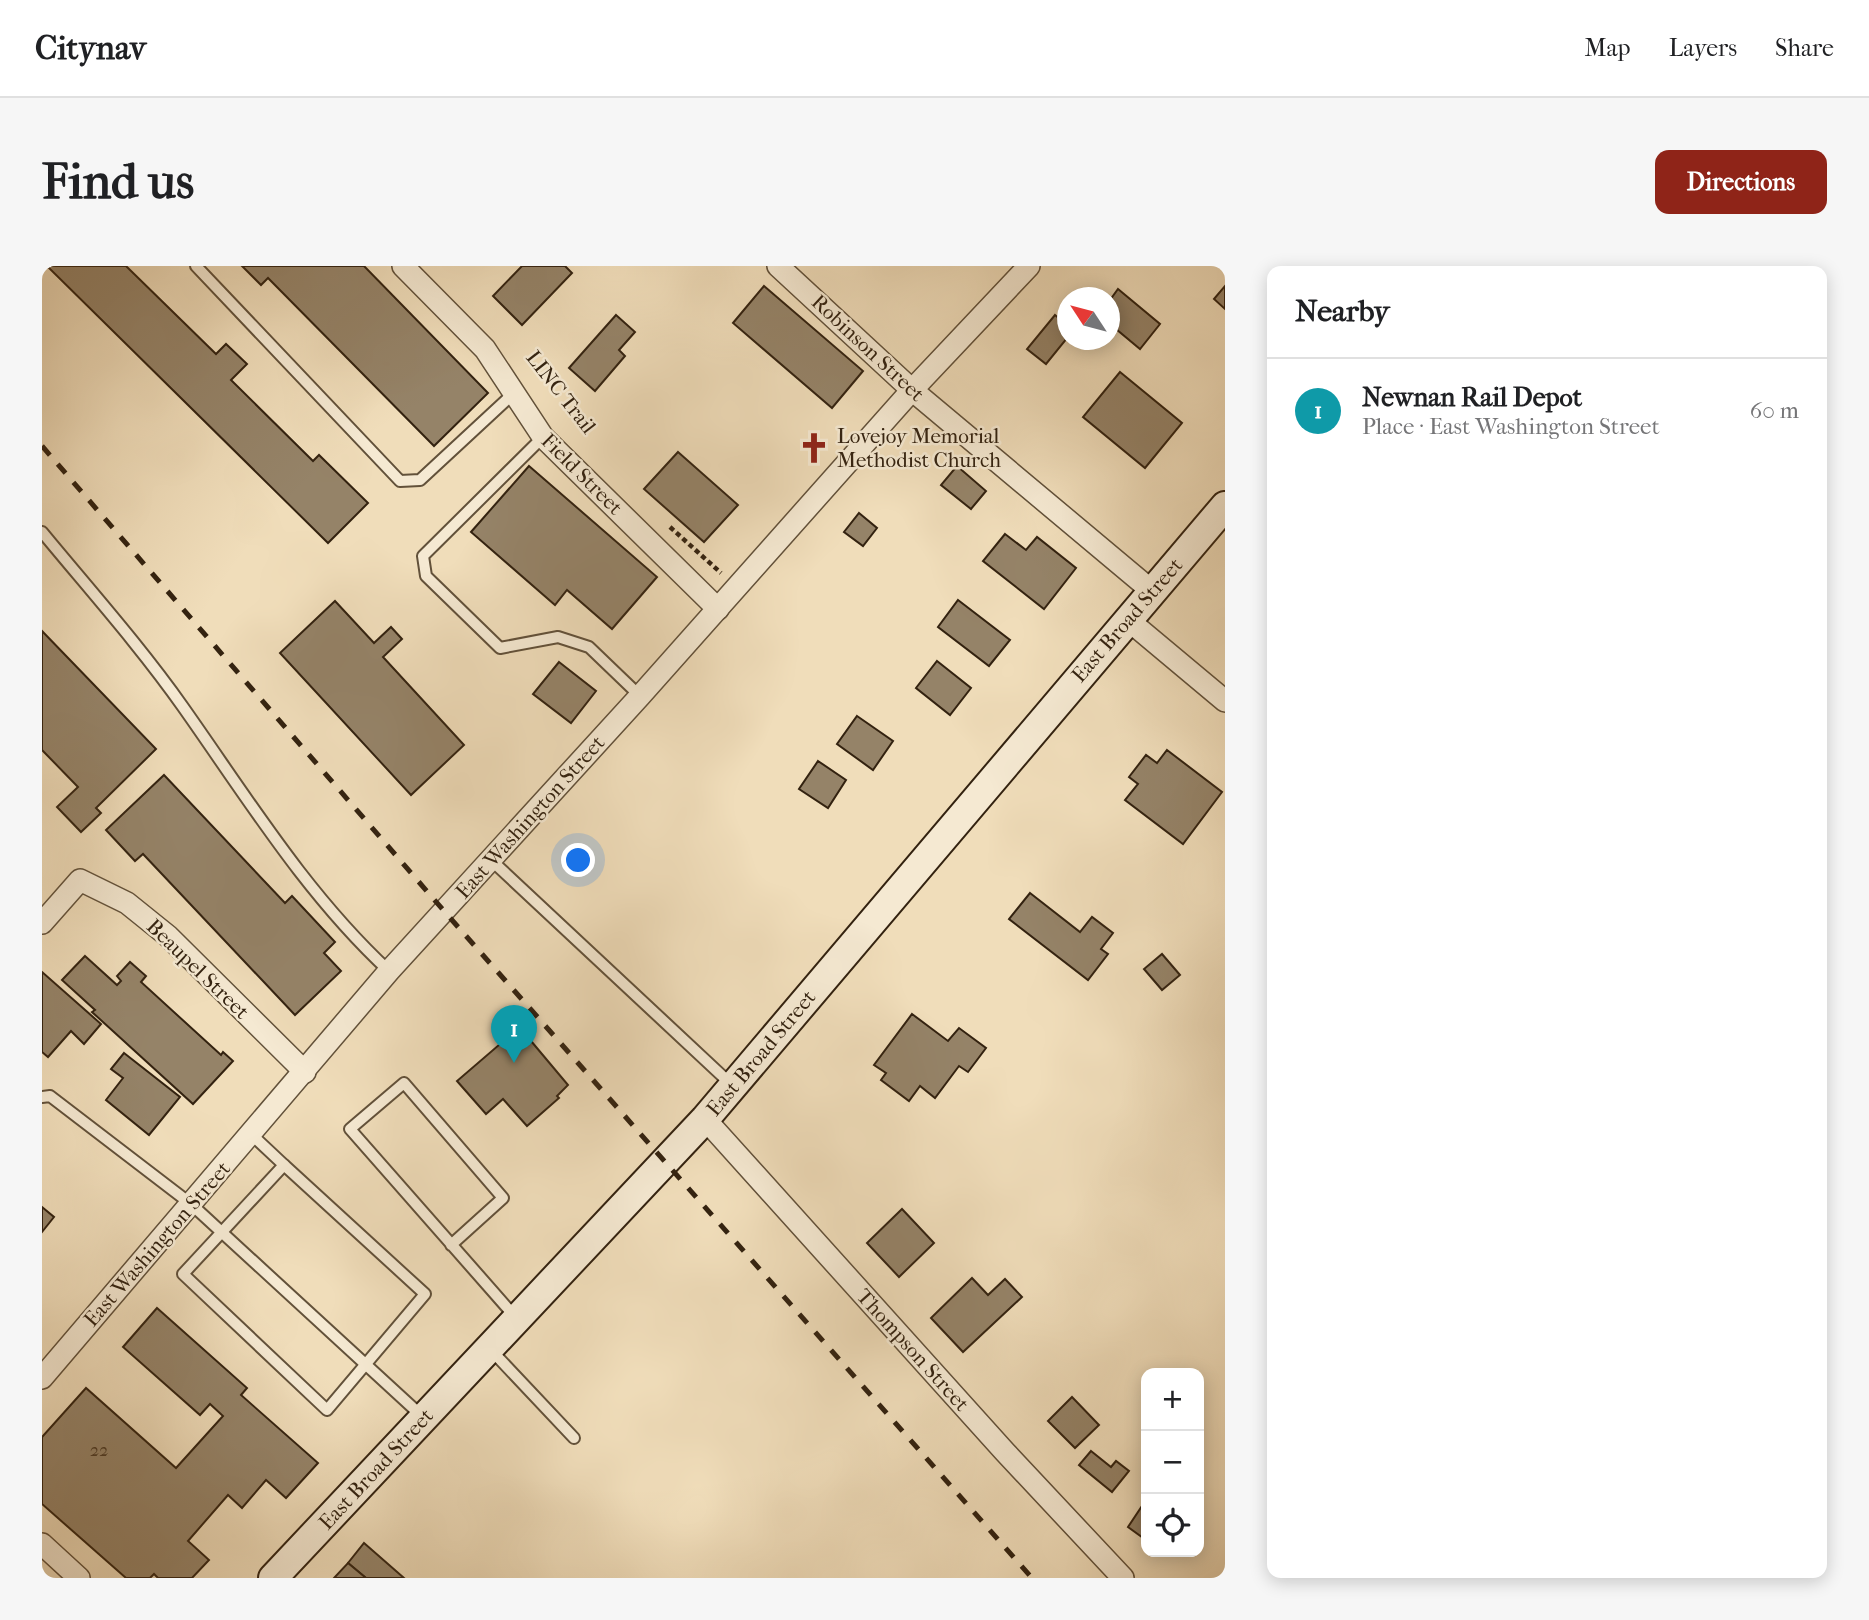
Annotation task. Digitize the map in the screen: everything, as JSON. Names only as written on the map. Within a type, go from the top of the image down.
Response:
[{"type":"street","name":"Field Street","points":[[402,266],[485,349],[543,437],[718,609]]},
{"type":"street","name":"Robinson Street","points":[[778,266],[912,390],[1152,591]]},
{"type":"street","name":"East Washington Street","points":[[42,1378],[389,971],[640,696],[912,390],[1029,266]]},
{"type":"street","name":"East Broad Street","points":[[273,1578],[705,1118],[1225,506]]},
{"type":"street","points":[[1127,619],[1225,701]]},
{"type":"street","name":"Beaupel Street","points":[[42,923],[80,880],[127,902],[168,936],[305,1072]]},
{"type":"street","name":"Thompson Street","points":[[705,1118],[1005,1452],[1123,1578]]},
{"type":"street","points":[[42,1544],[79,1578]]},
{"type":"lane","points":[[196,266],[400,481],[420,480],[515,392]]},
{"type":"lane","points":[[543,437],[423,556],[426,576],[500,649],[558,637],[589,647],[640,696]]},
{"type":"lane","points":[[42,532],[181,705],[252,811],[347,932],[389,971]]},
{"type":"lane","points":[[490,859],[733,1086]]},
{"type":"lane","points":[[452,1245],[503,1198],[404,1083],[350,1129],[517,1319]]},
{"type":"lane","points":[[42,1097],[50,1096],[191,1204],[424,1418]]},
{"type":"lane","points":[[251,1135],[284,1165],[425,1294],[327,1409],[183,1274],[284,1165]]},
{"type":"lane","points":[[489,1348],[574,1438]]},
{"type":"path","points":[[661,519],[737,588]]},
{"type":"building","points":[[47,266],[126,266],[216,354],[226,344],[247,364],[231,380],[313,461],[319,455],[368,503],[328,543]]},
{"type":"building","points":[[242,266],[364,266],[488,393],[434,446],[268,278],[261,285]]},
{"type":"building","points":[[522,266],[565,266],[572,273],[522,325],[493,296]]},
{"type":"building","points":[[764,286],[863,371],[832,408],[733,323]]},
{"type":"building","points":[[1225,286],[1225,309],[1214,299]]},
{"type":"building","points":[[1120,291],[1160,324],[1140,349],[1120,332]]},
{"type":"building","points":[[616,315],[635,332],[619,350],[625,356],[595,391],[569,368]]},
{"type":"building","points":[[1055,315],[1057,317],[1057,350],[1046,364],[1027,349]]},
{"type":"building","points":[[1120,372],[1182,423],[1145,468],[1083,417]]},
{"type":"building","points":[[678,452],[738,505],[704,542],[644,489]]},
{"type":"building","points":[[529,466],[657,577],[612,629],[567,590],[555,605],[471,532]]},
{"type":"building","points":[[957,466],[986,491],[971,509],[941,485]]},
{"type":"building","points":[[859,513],[877,528],[863,546],[844,532]]},
{"type":"building","points":[[1005,534],[1026,550],[1037,537],[1076,568],[1044,609],[983,561]]},
{"type":"building","points":[[958,600],[1010,640],[989,666],[938,627]]},
{"type":"building","points":[[335,601],[374,643],[391,627],[402,639],[383,657],[464,745],[411,795],[280,653]]},
{"type":"building","points":[[42,631],[156,749],[96,808],[101,813],[81,832],[57,807],[78,787],[42,750]]},
{"type":"building","points":[[937,661],[971,688],[950,715],[916,688]]},
{"type":"building","points":[[559,662],[596,691],[571,723],[533,694]]},
{"type":"building","points":[[857,716],[893,741],[873,770],[837,744]]},
{"type":"building","points":[[1167,750],[1222,792],[1183,844],[1125,800],[1138,784],[1129,777],[1146,755],[1157,763]]},
{"type":"building","points":[[818,761],[846,780],[828,808],[799,789]]},
{"type":"building","points":[[164,775],[285,903],[292,896],[335,942],[324,953],[341,971],[295,1015],[143,854],[135,861],[106,830]]},
{"type":"building","points":[[1030,893],[1080,932],[1092,917],[1113,933],[1101,949],[1108,954],[1088,980],[1009,919]]},
{"type":"building","points":[[1162,954],[1180,975],[1162,990],[1144,969]]},
{"type":"building","points":[[85,956],[117,985],[121,981],[117,976],[130,962],[146,976],[141,982],[221,1055],[223,1052],[233,1061],[193,1104],[92,1012],[95,1010],[62,980]]},
{"type":"building","points":[[42,972],[101,1024],[84,1044],[71,1031],[48,1057],[42,1052]]},
{"type":"building","points":[[912,1014],[948,1041],[959,1028],[986,1048],[968,1072],[959,1066],[935,1098],[920,1086],[909,1101],[881,1080],[886,1073],[874,1065]]},
{"type":"building","points":[[526,1035],[568,1085],[557,1096],[559,1098],[527,1126],[503,1099],[486,1114],[457,1081],[507,1038],[514,1045]]},
{"type":"building","points":[[124,1053],[180,1097],[149,1135],[106,1100],[123,1078],[111,1069]]},
{"type":"building","points":[[42,1207],[54,1217],[42,1232]]},
{"type":"building","points":[[902,1209],[934,1243],[899,1277],[867,1243]]},
{"type":"building","points":[[972,1278],[988,1295],[1005,1279],[1022,1297],[963,1352],[931,1318]]},
{"type":"building","points":[[157,1308],[247,1388],[241,1395],[318,1463],[286,1498],[266,1480],[242,1508],[228,1495],[188,1541],[209,1560],[192,1578],[158,1578],[154,1574],[150,1578],[126,1578],[42,1504],[42,1437],[86,1388],[176,1468],[223,1416],[210,1404],[200,1415],[123,1347]]},
{"type":"building","points":[[1072,1397],[1099,1425],[1075,1448],[1048,1421]]},
{"type":"building","points":[[1091,1451],[1111,1467],[1116,1461],[1129,1471],[1112,1492],[1079,1465]]},
{"type":"building","points":[[1141,1508],[1141,1536],[1128,1527]]},
{"type":"building","points":[[364,1543],[404,1578],[366,1578],[348,1563]]},
{"type":"building","points":[[348,1563],[366,1578],[334,1578]]},
{"type":"railway","points":[[42,446],[444,911],[1032,1578]]},
{"type":"place","name":"Lovejoy Memorial Methodist Church","points":[[814,448]]},
{"type":"place","name":"Newnan Rail Depot","points":[[514,1063]]}]
